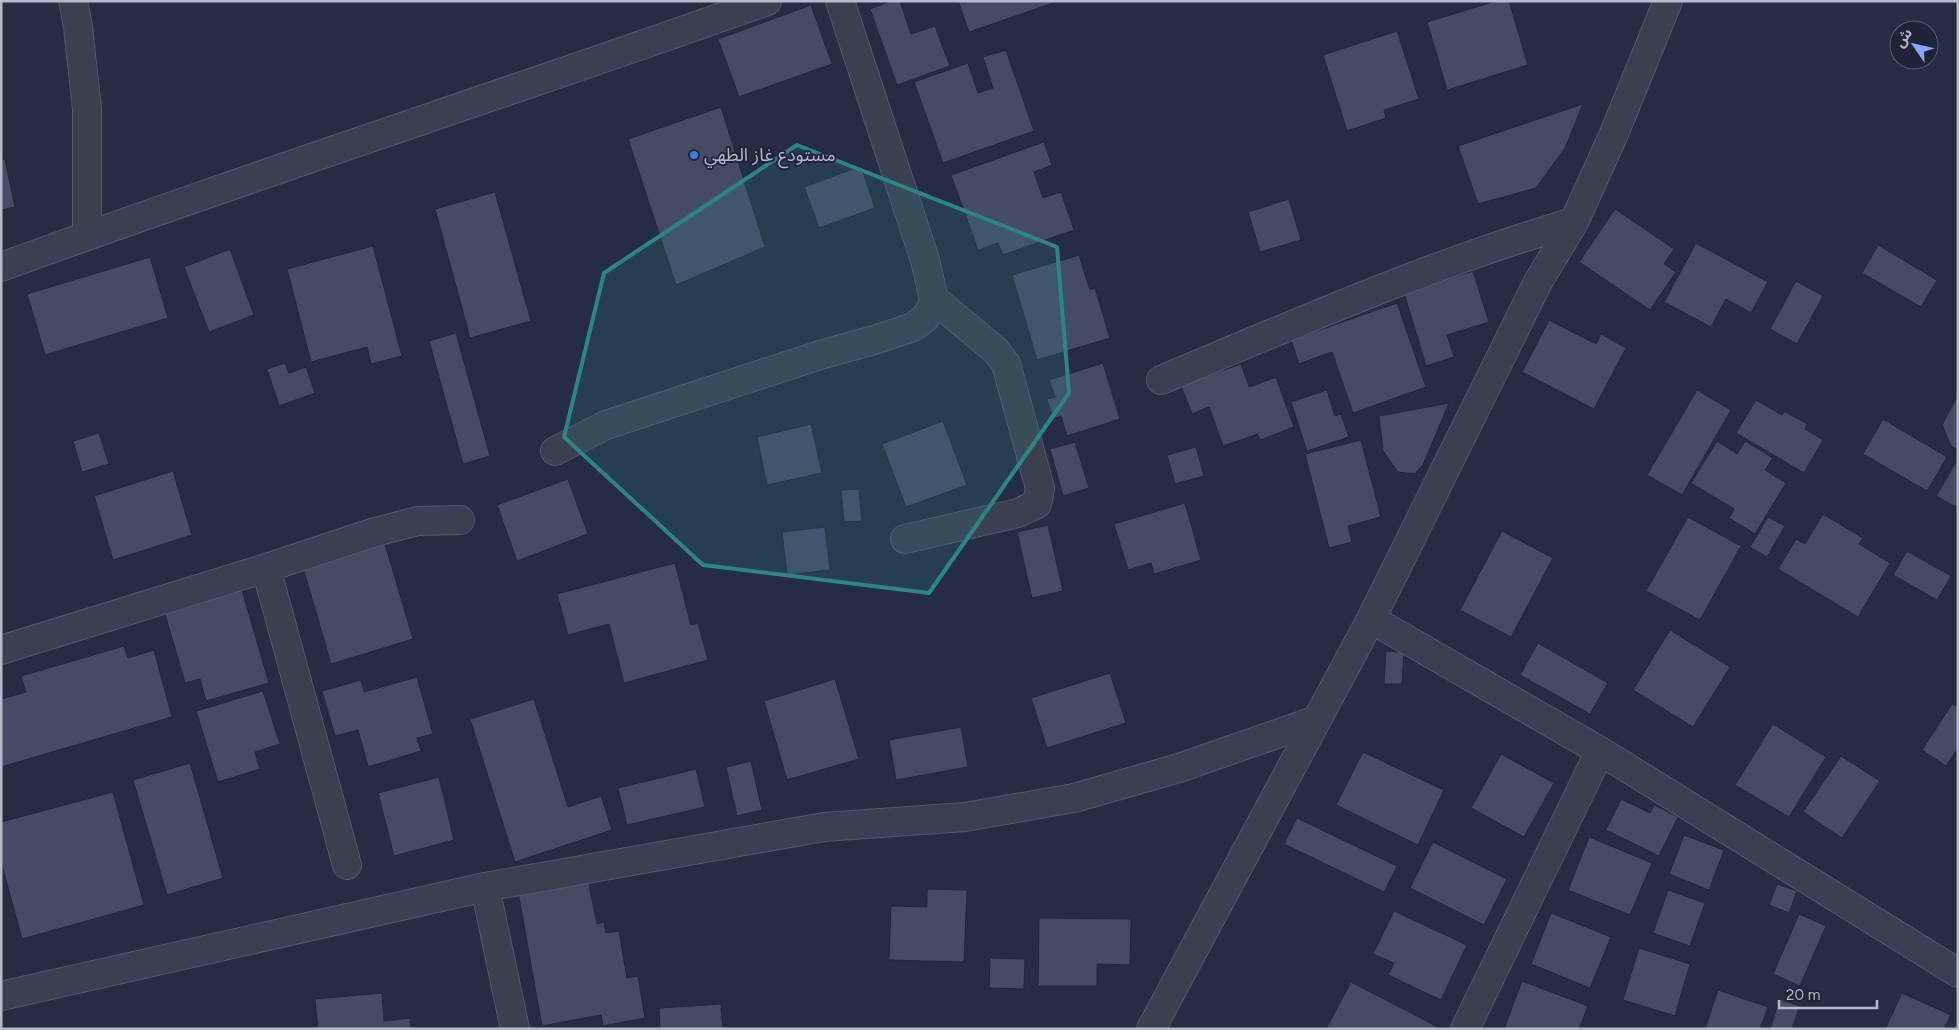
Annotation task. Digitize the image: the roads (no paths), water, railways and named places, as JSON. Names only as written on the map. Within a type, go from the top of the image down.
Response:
[{"type":"street","points":[[73,1],[78,27],[87,109],[87,236]]},
{"type":"street","points":[[1,267],[767,1]]},
{"type":"street","points":[[555,451],[606,425],[820,355],[913,327],[925,318],[931,309],[934,299],[925,260],[840,1]]},
{"type":"street","points":[[1151,1029],[1371,619],[1538,282],[1574,222],[1613,136],[1668,1]]},
{"type":"street","points":[[1161,380],[1393,284],[1520,237],[1574,222]]},
{"type":"street","points":[[905,539],[1018,513],[1037,504],[1040,488],[1006,364],[995,350],[934,299]]},
{"type":"street","points":[[1,650],[383,530],[418,521],[460,520]]},
{"type":"street","points":[[266,568],[347,865]]},
{"type":"street","points":[[1371,619],[1600,751],[1958,974]]},
{"type":"street","points":[[1,996],[485,887],[824,827],[965,817],[1074,798],[1179,768],[1317,720]]},
{"type":"street","points":[[1465,1029],[1600,751]]},
{"type":"street","points":[[485,887],[514,1029]]},
{"type":"place","name":"مستودع غاز الطهي","points":[[694,155]]}]
